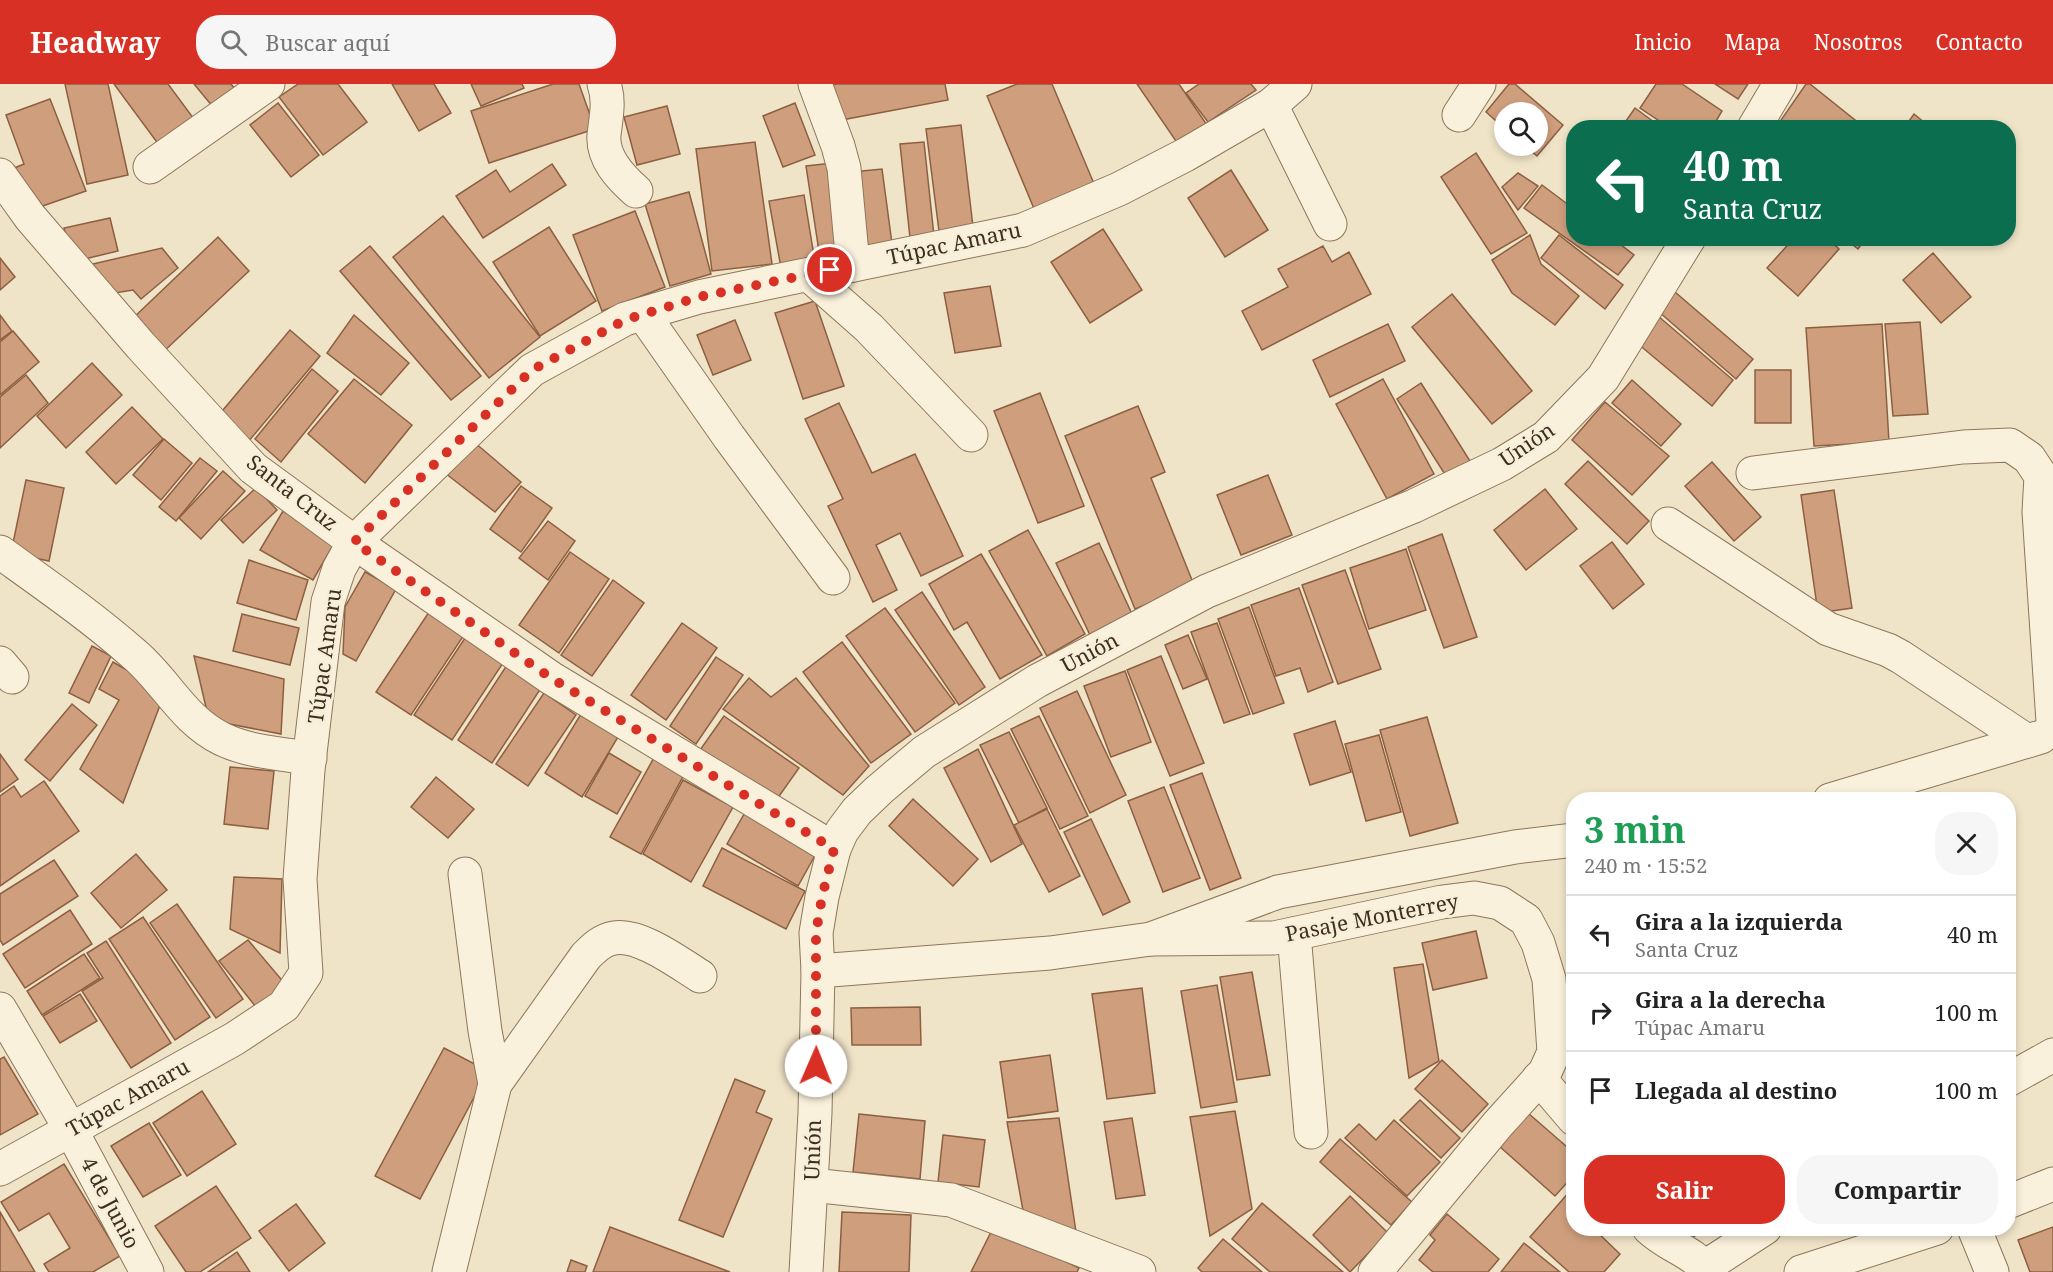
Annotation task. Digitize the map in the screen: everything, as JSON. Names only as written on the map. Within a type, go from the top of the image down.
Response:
[{"type":"street","points":[[150,167],[268,84]]},
{"type":"street","points":[[604,84],[608,94],[605,148],[609,160],[636,191]]},
{"type":"street","points":[[814,84],[844,168],[854,265]]},
{"type":"street","points":[[1459,116],[1479,84]]},
{"type":"street","points":[[1759,120],[1780,84]]},
{"type":"street","points":[[1283,91],[1330,224]]},
{"type":"street","name":"Túpac Amaru","points":[[0,1169],[234,1039],[284,1006],[306,973],[300,879],[310,758],[328,602],[339,569],[354,542],[532,370],[625,320],[699,297],[1023,230],[1119,189],[1185,155],[1283,91]]},
{"type":"street","name":"Santa Cruz","points":[[0,175],[30,217],[141,346],[254,468],[354,542],[551,678],[834,849]]},
{"type":"street","name":"Unión","points":[[806,1272],[812,1185],[818,971],[816,933],[834,849],[842,831],[857,811],[924,752],[1037,681],[1207,591],[1414,506],[1502,464],[1546,437],[1603,378],[1684,246]]},
{"type":"street","points":[[809,275],[869,328],[971,435]]},
{"type":"street","points":[[643,314],[729,437],[833,578]]},
{"type":"street","points":[[1753,473],[1963,447],[2010,445],[2029,458],[2041,476],[2039,512],[2053,723]]},
{"type":"street","points":[[1668,524],[1819,624],[1888,650],[2040,737]]},
{"type":"street","points":[[0,552],[78,607],[136,656],[200,727],[223,740],[248,748],[310,758]]},
{"type":"street","points":[[1857,792],[2040,737]]},
{"type":"street","points":[[818,971],[1050,953],[1151,939],[1278,892],[1515,847],[1566,841]]},
{"type":"street","points":[[465,874],[485,1031],[495,1084]]},
{"type":"street","name":"Pasaje Monterrey","points":[[1151,939],[1274,938],[1442,902],[1474,898],[1500,903],[1526,920],[1538,943],[1549,979],[1554,1052],[1545,1071],[1375,1272]]},
{"type":"street","points":[[1294,934],[1311,1132]]},
{"type":"street","points":[[449,1272],[495,1084],[586,956],[605,941],[616,937],[629,939],[647,945],[700,976]]},
{"type":"street","name":"4 de Junio","points":[[0,1008],[71,1130],[147,1272]]},
{"type":"street","points":[[2016,1076],[2053,1055]]},
{"type":"street","points":[[1539,1078],[1566,1110]]},
{"type":"street","points":[[2016,1199],[2053,1184]]},
{"type":"street","points":[[812,1185],[951,1200],[972,1206],[1139,1272]]},
{"type":"street","points":[[1658,1236],[1694,1256],[1707,1269],[1754,1236]]},
{"type":"street","points":[[1801,1272],[1912,1236]]},
{"type":"street","points":[[1977,1236],[1992,1272]]},
{"type":"building","points":[[65,84],[108,84],[128,175],[87,184]]},
{"type":"building","points":[[114,84],[168,84],[194,119],[159,145]]},
{"type":"building","points":[[194,84],[231,84],[240,95],[218,113]]},
{"type":"building","points":[[298,84],[338,84],[367,122],[323,155],[279,97]]},
{"type":"building","points":[[392,84],[434,84],[451,113],[419,131]]},
{"type":"building","points":[[471,84],[522,84],[524,88],[481,106]]},
{"type":"building","points":[[553,84],[579,84],[595,129],[489,163],[471,111]]},
{"type":"building","points":[[945,84],[948,100],[836,121],[830,85]]},
{"type":"building","points":[[1017,84],[1052,84],[1095,186],[1035,211],[987,96]]},
{"type":"building","points":[[1137,84],[1179,84],[1207,125],[1178,144]]},
{"type":"building","points":[[1199,84],[1251,84],[1256,90],[1208,122],[1186,93]]},
{"type":"building","points":[[1509,84],[1515,84],[1536,102],[1494,102]]},
{"type":"building","points":[[1656,84],[1682,84],[1722,111],[1717,120],[1658,120],[1640,108]]},
{"type":"building","points":[[1715,84],[1748,84],[1738,99]]},
{"type":"building","points":[[1806,84],[1810,84],[1855,120],[1781,120]]},
{"type":"building","points":[[50,99],[86,191],[28,211],[7,171],[24,164],[6,115]]},
{"type":"building","points":[[1494,102],[1494,119],[1486,112]]},
{"type":"building","points":[[278,103],[319,155],[291,177],[250,125]]},
{"type":"building","points":[[795,103],[815,155],[783,167],[763,116]]},
{"type":"building","points":[[667,106],[680,154],[637,165],[624,117]]},
{"type":"building","points":[[1635,108],[1651,120],[1627,120]]},
{"type":"building","points":[[1548,112],[1563,125],[1548,143]]},
{"type":"building","points":[[1914,114],[1921,120],[1910,120]]},
{"type":"building","points":[[961,125],[974,235],[940,239],[926,129]]},
{"type":"building","points":[[755,142],[772,264],[712,271],[696,149]]},
{"type":"building","points":[[924,142],[934,236],[910,238],[900,144]]},
{"type":"building","points":[[1476,153],[1527,233],[1491,254],[1441,177]]},
{"type":"building","points":[[833,163],[847,254],[820,258],[806,166]]},
{"type":"building","points":[[552,164],[566,185],[483,238],[456,196],[496,170],[510,192]]},
{"type":"building","points":[[882,169],[893,251],[864,255],[852,172]]},
{"type":"building","points":[[1231,170],[1268,230],[1225,257],[1188,198]]},
{"type":"building","points":[[1518,173],[1538,186],[1518,210],[1502,187]]},
{"type":"building","points":[[1542,185],[1566,203],[1566,238],[1524,208]]},
{"type":"building","points":[[689,192],[711,274],[670,286],[645,204]]},
{"type":"building","points":[[804,195],[815,262],[781,268],[769,201]]},
{"type":"building","points":[[635,211],[665,287],[602,311],[573,235]]},
{"type":"building","points":[[443,216],[540,337],[489,378],[393,257]]},
{"type":"building","points":[[110,218],[118,251],[72,262],[64,228]]},
{"type":"building","points":[[549,227],[596,301],[540,336],[493,262]]},
{"type":"building","points":[[1103,229],[1142,290],[1090,323],[1051,262]]},
{"type":"building","points":[[1530,235],[1541,264],[1579,296],[1555,325],[1512,293],[1492,260]]},
{"type":"building","points":[[1559,235],[1566,240],[1566,246],[1573,246],[1623,285],[1605,309],[1541,258]]},
{"type":"building","points":[[218,237],[249,271],[160,355],[129,322]]},
{"type":"building","points":[[370,246],[481,376],[451,400],[340,271]]},
{"type":"building","points":[[1323,246],[1332,262],[1349,252],[1371,294],[1262,350],[1242,311],[1288,287],[1278,269]]},
{"type":"building","points":[[1577,246],[1622,246],[1634,255],[1618,275]]},
{"type":"building","points":[[1787,246],[1836,246],[1839,249],[1798,296],[1767,268]]},
{"type":"building","points":[[162,248],[178,268],[141,299],[133,290],[102,295],[80,267]]},
{"type":"building","points":[[1933,253],[1971,297],[1941,323],[1903,280]]},
{"type":"building","points":[[0,258],[15,277],[0,290]]},
{"type":"building","points":[[990,286],[1001,346],[955,353],[944,293]]},
{"type":"building","points":[[1675,292],[1753,359],[1736,379],[1658,311]]},
{"type":"building","points":[[1452,294],[1532,391],[1492,424],[1412,327]]},
{"type":"building","points":[[815,301],[844,386],[803,399],[775,313]]},
{"type":"building","points":[[0,315],[12,331],[0,340]]},
{"type":"building","points":[[354,315],[409,363],[381,395],[327,353]]},
{"type":"building","points":[[1658,316],[1733,380],[1712,406],[1637,343]]},
{"type":"building","points":[[735,320],[751,360],[713,375],[697,335]]},
{"type":"building","points":[[1920,322],[1928,414],[1893,416],[1885,324]]},
{"type":"building","points":[[1388,324],[1405,361],[1330,397],[1313,360]]},
{"type":"building","points":[[1882,324],[1889,442],[1814,446],[1806,328]]},
{"type":"building","points":[[290,330],[320,356],[248,442],[218,416]]},
{"type":"building","points":[[13,331],[39,362],[0,395],[0,342]]},
{"type":"building","points":[[92,363],[122,395],[66,448],[37,416]]},
{"type":"building","points":[[312,369],[338,391],[281,462],[255,439]]},
{"type":"building","points":[[1755,370],[1791,370],[1791,423],[1755,423]]},
{"type":"building","points":[[26,375],[48,403],[0,448],[0,397]]},
{"type":"building","points":[[354,379],[412,425],[365,483],[308,434]]},
{"type":"building","points":[[1383,379],[1434,474],[1387,499],[1336,404]]},
{"type":"building","points":[[1632,380],[1681,424],[1661,446],[1612,403]]},
{"type":"building","points":[[1421,383],[1470,461],[1446,476],[1397,399]]},
{"type":"building","points":[[1040,393],[1084,506],[1038,523],[994,411]]},
{"type":"building","points":[[1605,402],[1669,456],[1632,495],[1572,440]]},
{"type":"building","points":[[839,403],[872,473],[915,454],[963,556],[921,576],[900,533],[876,545],[897,590],[873,602],[828,506],[843,499],[805,419]]},
{"type":"building","points":[[1138,406],[1165,472],[1151,478],[1194,585],[1135,609],[1065,436]]},
{"type":"building","points":[[132,407],[163,439],[116,484],[86,452]]},
{"type":"building","points":[[164,439],[192,463],[161,500],[133,475]]},
{"type":"building","points":[[474,442],[521,482],[495,512],[445,473]]},
{"type":"building","points":[[200,458],[217,471],[176,521],[159,507]]},
{"type":"building","points":[[1588,461],[1649,521],[1627,544],[1565,484]]},
{"type":"building","points":[[1712,462],[1761,517],[1734,541],[1685,486]]},
{"type":"building","points":[[223,471],[245,491],[201,539],[179,518]]},
{"type":"building","points":[[1268,475],[1292,535],[1241,555],[1217,495]]},
{"type":"building","points":[[26,480],[64,488],[49,561],[11,553]]},
{"type":"building","points":[[521,486],[552,508],[521,552],[490,529]]},
{"type":"building","points":[[256,488],[277,510],[243,543],[221,520]]},
{"type":"building","points":[[1545,489],[1577,529],[1526,570],[1494,530]]},
{"type":"building","points":[[1834,490],[1852,608],[1818,613],[1801,495]]},
{"type":"building","points":[[283,511],[335,542],[313,580],[260,550]]},
{"type":"building","points":[[548,521],[575,541],[548,580],[519,558]]},
{"type":"building","points":[[1028,530],[1085,634],[1047,656],[989,551]]},
{"type":"building","points":[[1442,534],[1477,637],[1444,648],[1408,547]]},
{"type":"building","points":[[1612,542],[1644,584],[1613,609],[1580,566]]},
{"type":"building","points":[[1099,543],[1132,614],[1090,635],[1056,563]]},
{"type":"building","points":[[1406,549],[1426,610],[1369,629],[1350,568]]},
{"type":"building","points":[[570,552],[609,579],[559,653],[519,625]]},
{"type":"building","points":[[981,554],[1042,655],[1000,679],[967,622],[954,630],[929,584]]},
{"type":"building","points":[[249,560],[308,580],[296,620],[237,603]]},
{"type":"building","points":[[1345,570],[1381,669],[1338,684],[1302,585]]},
{"type":"building","points":[[365,572],[396,589],[356,661],[343,654],[345,607]]},
{"type":"building","points":[[613,580],[644,603],[592,676],[561,655]]},
{"type":"building","points":[[1299,588],[1333,682],[1308,692],[1300,668],[1276,676],[1251,605]]},
{"type":"building","points":[[922,592],[985,687],[959,705],[895,610]]},
{"type":"building","points":[[1249,607],[1284,703],[1253,714],[1218,619]]},
{"type":"building","points":[[885,608],[955,703],[915,732],[846,636]]},
{"type":"building","points":[[429,612],[464,635],[411,715],[376,692]]},
{"type":"building","points":[[242,614],[299,628],[290,665],[233,651]]},
{"type":"building","points":[[682,623],[717,648],[666,720],[631,695]]},
{"type":"building","points":[[1217,623],[1250,714],[1224,723],[1191,632]]},
{"type":"building","points":[[467,635],[505,660],[452,740],[414,715]]},
{"type":"building","points":[[1188,635],[1207,679],[1183,689],[1165,645]]},
{"type":"building","points":[[842,642],[911,734],[871,763],[803,672]]},
{"type":"building","points":[[92,646],[111,656],[89,703],[69,693]]},
{"type":"building","points":[[194,656],[284,679],[281,734],[209,720]]},
{"type":"building","points":[[1161,656],[1204,763],[1170,776],[1127,670]]},
{"type":"building","points":[[716,657],[743,675],[696,744],[670,726]]},
{"type":"building","points":[[113,662],[165,692],[123,803],[80,769],[119,700],[99,689]]},
{"type":"building","points":[[507,665],[541,688],[492,763],[458,740]]},
{"type":"building","points":[[1125,671],[1151,742],[1111,757],[1084,686]]},
{"type":"building","points":[[749,678],[771,697],[796,678],[869,766],[843,795],[723,709]]},
{"type":"building","points":[[1077,691],[1126,795],[1090,813],[1040,708]]},
{"type":"building","points":[[544,693],[576,715],[528,786],[496,764]]},
{"type":"building","points":[[72,704],[97,725],[50,781],[25,760]]},
{"type":"building","points":[[581,714],[618,737],[582,797],[545,773]]},
{"type":"building","points":[[724,716],[799,768],[775,802],[700,750]]},
{"type":"building","points":[[1039,716],[1088,816],[1060,829],[1011,729]]},
{"type":"building","points":[[1427,717],[1458,823],[1410,836],[1380,730]]},
{"type":"building","points":[[1335,721],[1351,772],[1310,785],[1294,734]]},
{"type":"building","points":[[1009,732],[1047,808],[1019,823],[980,745]]},
{"type":"building","points":[[1379,735],[1401,812],[1366,821],[1345,744]]},
{"type":"building","points":[[978,749],[1022,844],[991,862],[944,768]]},
{"type":"building","points":[[609,753],[641,772],[617,814],[585,796]]},
{"type":"building","points":[[0,754],[18,779],[0,792]]},
{"type":"building","points":[[656,754],[686,771],[641,854],[610,837]]},
{"type":"building","points":[[230,767],[274,771],[268,829],[224,824]]},
{"type":"building","points":[[1202,773],[1241,878],[1210,890],[1170,785]]},
{"type":"building","points":[[436,777],[474,809],[448,838],[411,807]]},
{"type":"building","points":[[683,780],[733,807],[691,882],[643,854]]},
{"type":"building","points":[[44,781],[79,831],[0,886],[0,796],[14,786],[21,797]]},
{"type":"building","points":[[1164,787],[1200,878],[1163,892],[1128,801]]},
{"type":"building","points":[[913,799],[978,859],[953,886],[889,826]]},
{"type":"building","points":[[747,809],[818,850],[798,886],[727,844]]},
{"type":"building","points":[[1047,809],[1080,876],[1049,892],[1014,825]]},
{"type":"building","points":[[1091,819],[1130,902],[1103,915],[1064,832]]},
{"type":"building","points":[[722,848],[805,891],[786,929],[703,886]]},
{"type":"building","points":[[136,854],[167,890],[121,928],[91,893]]},
{"type":"building","points":[[54,860],[78,896],[3,945],[0,940],[0,894]]},
{"type":"building","points":[[234,877],[282,879],[280,953],[230,929]]},
{"type":"building","points":[[177,904],[243,999],[216,1018],[150,923]]},
{"type":"building","points":[[70,910],[92,944],[25,988],[3,954]]},
{"type":"building","points":[[143,917],[210,1017],[175,1040],[109,939]]},
{"type":"building","points":[[1476,931],[1487,978],[1433,990],[1422,943]]},
{"type":"building","points":[[248,940],[286,985],[256,1007],[219,961]]},
{"type":"building","points":[[106,941],[171,1043],[131,1068],[82,991],[103,978],[87,953]]},
{"type":"building","points":[[84,954],[100,978],[42,1015],[27,991]]},
{"type":"building","points":[[1423,964],[1439,1061],[1409,1078],[1394,968]]},
{"type":"building","points":[[1252,972],[1270,1075],[1237,1080],[1220,977]]},
{"type":"building","points":[[1217,985],[1237,1102],[1201,1108],[1181,991]]},
{"type":"building","points":[[1142,988],[1155,1093],[1107,1099],[1092,994]]},
{"type":"building","points":[[80,994],[97,1021],[60,1043],[43,1016]]},
{"type":"building","points":[[920,1007],[921,1045],[852,1045],[851,1008]]},
{"type":"building","points":[[444,1048],[488,1071],[420,1199],[375,1176]]},
{"type":"building","points":[[1050,1055],[1058,1111],[1008,1118],[1000,1062]]},
{"type":"building","points":[[4,1057],[38,1114],[0,1135],[0,1059]]},
{"type":"building","points":[[1442,1060],[1488,1104],[1462,1132],[1415,1089]]},
{"type":"building","points":[[735,1079],[765,1091],[756,1112],[772,1119],[723,1237],[679,1220]]},
{"type":"building","points":[[202,1091],[236,1144],[187,1176],[153,1123]]},
{"type":"building","points":[[1420,1100],[1460,1138],[1441,1158],[1400,1120]]},
{"type":"building","points":[[1235,1111],[1252,1209],[1210,1236],[1190,1117]]},
{"type":"building","points":[[1528,1113],[1566,1146],[1566,1184],[1555,1196],[1499,1146]]},
{"type":"building","points":[[859,1114],[925,1121],[920,1179],[853,1172]]},
{"type":"building","points":[[1059,1118],[1076,1232],[1024,1216],[1007,1122]]},
{"type":"building","points":[[1132,1118],[1145,1195],[1116,1199],[1104,1122]]},
{"type":"building","points":[[1394,1120],[1440,1162],[1407,1196],[1345,1138],[1359,1124],[1376,1140]]},
{"type":"building","points":[[149,1123],[181,1175],[143,1197],[111,1146]]},
{"type":"building","points":[[943,1135],[985,1140],[979,1187],[938,1182]]},
{"type":"building","points":[[1340,1139],[1412,1202],[1391,1225],[1320,1162]]},
{"type":"building","points":[[64,1164],[120,1256],[93,1272],[49,1272],[44,1264],[70,1248],[49,1213],[19,1231],[1,1202]]},
{"type":"building","points":[[216,1186],[251,1238],[200,1272],[186,1272],[155,1226]]},
{"type":"building","points":[[1350,1196],[1388,1233],[1350,1272],[1313,1235]]},
{"type":"building","points":[[1566,1196],[1566,1236],[1601,1236],[1620,1254],[1604,1272],[1569,1272],[1530,1237]]},
{"type":"building","points":[[1262,1203],[1343,1272],[1270,1272],[1232,1239]]},
{"type":"building","points":[[296,1204],[325,1243],[289,1271],[259,1231]]},
{"type":"building","points":[[0,1212],[35,1272],[0,1272]]},
{"type":"building","points":[[842,1212],[911,1215],[909,1272],[839,1272]]},
{"type":"building","points":[[1447,1214],[1499,1259],[1488,1272],[1433,1272],[1419,1260],[1435,1240],[1430,1235]]},
{"type":"building","points":[[994,1226],[1079,1268],[1077,1272],[971,1272]]},
{"type":"building","points":[[610,1227],[730,1272],[593,1272]]},
{"type":"building","points":[[2053,1227],[2053,1272],[2030,1272],[2018,1240]]},
{"type":"building","points":[[1223,1239],[1262,1272],[1202,1272],[1198,1268]]},
{"type":"building","points":[[1524,1243],[1560,1272],[1501,1272]]},
{"type":"building","points":[[237,1252],[250,1272],[208,1272]]},
{"type":"building","points":[[571,1260],[587,1266],[585,1272],[567,1272]]},
{"type":"route","points":[[816,1066],[818,971],[816,933],[834,849],[551,678],[354,542],[532,370],[625,320],[699,297],[830,270]]}]
